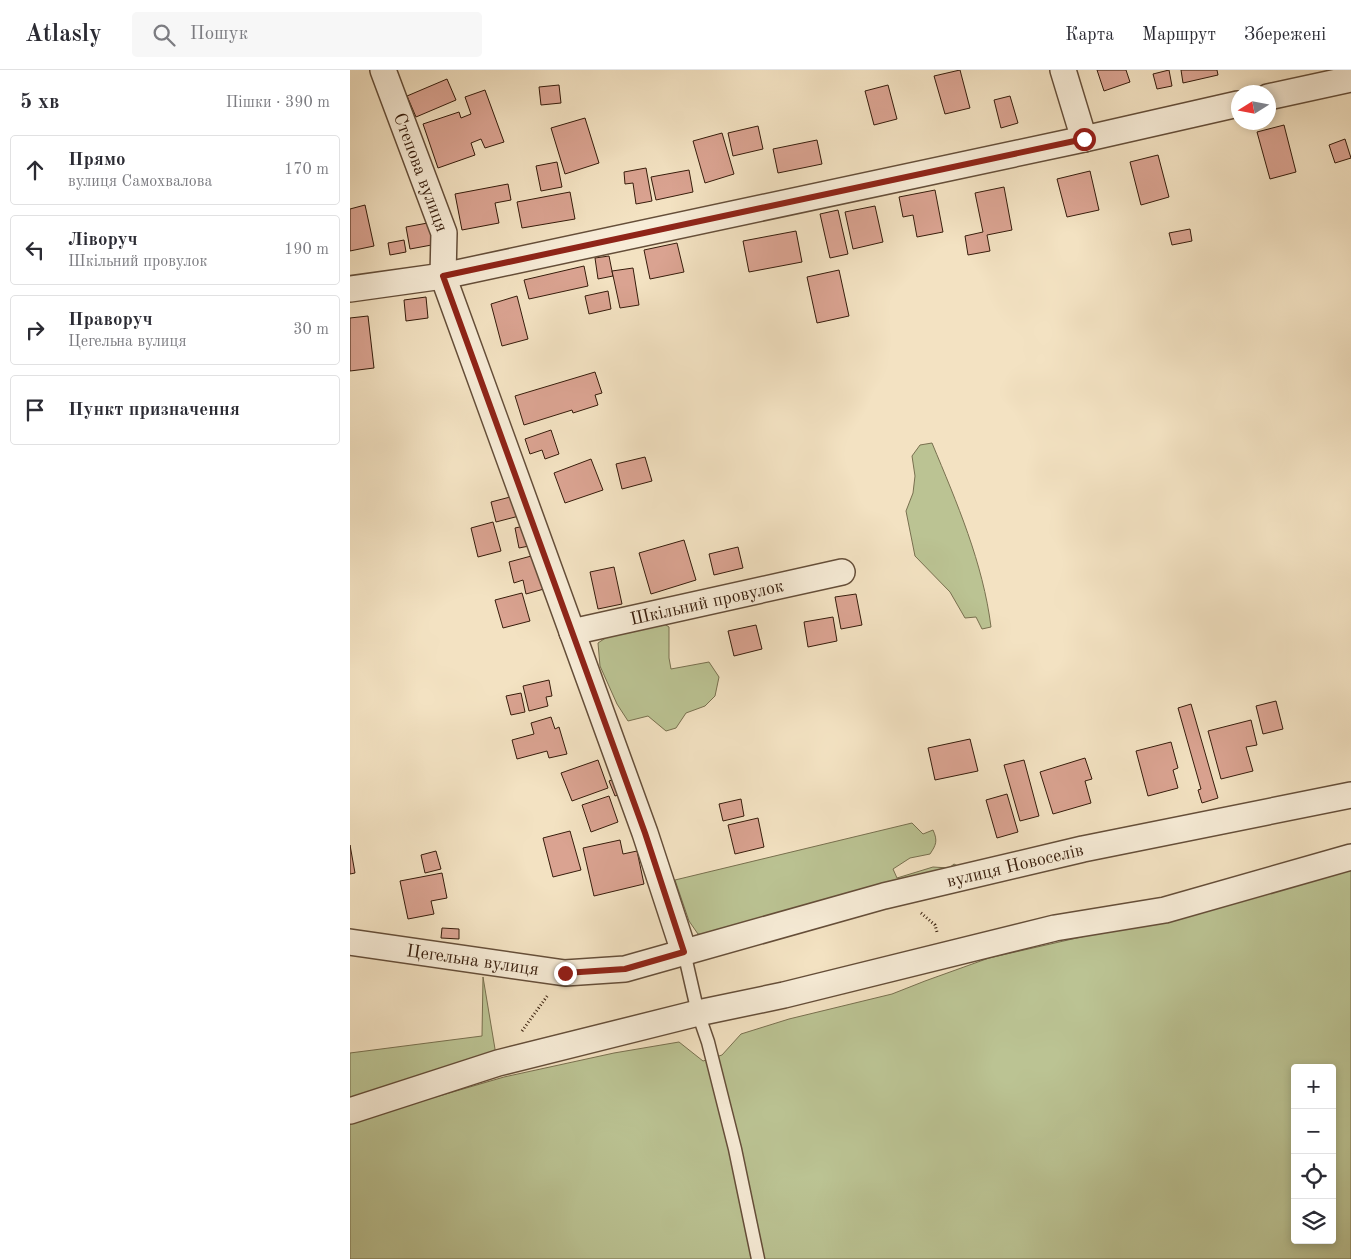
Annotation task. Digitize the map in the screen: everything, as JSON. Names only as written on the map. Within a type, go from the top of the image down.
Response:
[{"type":"street","name":"Степова вулиця","points":[[383,70],[444,234],[443,276]]},
{"type":"street","points":[[1063,70],[1084,139]]},
{"type":"street","points":[[1276,95],[1351,78]]},
{"type":"street","points":[[350,288],[443,276],[1084,139],[1231,106]]},
{"type":"street","points":[[443,276],[645,833],[684,952]]},
{"type":"street","name":"Шкільний провулок","points":[[572,632],[842,572]]},
{"type":"street","name":"вулиця Новоселів","points":[[684,952],[884,896],[1055,855],[1351,795]]},
{"type":"street","points":[[350,1111],[498,1063],[698,1013],[784,996],[1055,928],[1165,910],[1351,857]]},
{"type":"street","name":"Цегельна вулиця","points":[[350,942],[565,973],[625,969],[684,952]]},
{"type":"lane","points":[[684,952],[698,1013],[708,1042],[735,1149],[758,1259]]},
{"type":"path","points":[[498,1063],[565,973]]},
{"type":"green space","points":[[932,443],[968,533],[982,580],[991,627],[982,629],[976,617],[965,618],[950,592],[915,556],[906,511],[913,493],[915,476],[912,456],[920,445]]},
{"type":"green space","points":[[660,621],[669,627],[671,669],[709,662],[719,677],[715,696],[705,706],[686,713],[676,728],[666,731],[648,716],[628,721],[617,704],[600,666],[598,643],[610,635]]},
{"type":"green space","points":[[912,823],[923,834],[933,830],[936,843],[930,854],[910,858],[893,869],[897,878],[933,867],[949,868],[954,864],[965,870],[720,937],[698,934],[689,921],[675,880]]},
{"type":"green space","points":[[1351,868],[1351,1259],[350,1259],[350,1122],[504,1077],[614,1053],[679,1042],[703,1061],[722,1055],[741,1034],[789,1019],[892,994],[989,958],[1169,917]]},
{"type":"green space","points":[[483,977],[496,1055],[350,1103],[350,1053],[482,1036]]},
{"type":"building","points":[[960,70],[970,108],[945,114],[934,76]]},
{"type":"building","points":[[1097,70],[1126,70],[1130,82],[1104,91]]},
{"type":"building","points":[[1169,70],[1172,86],[1157,89],[1153,74]]},
{"type":"building","points":[[1181,70],[1217,70],[1218,75],[1183,83]]},
{"type":"building","points":[[447,79],[456,100],[416,117],[407,96]]},
{"type":"building","points":[[559,85],[561,103],[541,105],[539,87]]},
{"type":"building","points":[[888,85],[897,119],[874,125],[865,91]]},
{"type":"building","points":[[485,90],[504,142],[485,148],[481,139],[471,143],[475,155],[438,168],[423,124],[459,112],[461,118],[471,114],[465,97]]},
{"type":"building","points":[[1010,96],[1018,123],[1001,128],[994,100]]},
{"type":"building","points":[[585,118],[599,163],[565,174],[551,128]]},
{"type":"building","points":[[1284,125],[1296,172],[1270,179],[1257,132],[1276,130],[1276,127]]},
{"type":"building","points":[[758,126],[763,149],[733,156],[728,133]]},
{"type":"building","points":[[722,133],[734,174],[705,183],[693,141]]},
{"type":"building","points":[[1345,139],[1351,158],[1335,163],[1329,145]]},
{"type":"building","points":[[817,140],[822,164],[778,173],[773,149]]},
{"type":"building","points":[[1158,155],[1169,197],[1141,205],[1130,162]]},
{"type":"building","points":[[557,162],[562,187],[541,191],[536,166]]},
{"type":"building","points":[[646,168],[652,201],[636,204],[633,183],[625,184],[624,172]]},
{"type":"building","points":[[689,170],[693,192],[656,200],[651,177]]},
{"type":"building","points":[[1090,171],[1099,210],[1067,217],[1057,179]]},
{"type":"building","points":[[508,184],[511,200],[495,203],[499,223],[462,230],[455,194]]},
{"type":"building","points":[[1004,187],[1012,230],[987,235],[990,251],[968,255],[965,236],[983,232],[975,193]]},
{"type":"building","points":[[935,190],[943,232],[917,237],[913,215],[903,217],[899,197]]},
{"type":"building","points":[[570,192],[575,219],[522,228],[517,202]]},
{"type":"building","points":[[365,205],[374,246],[350,251],[350,209]]},
{"type":"building","points":[[875,206],[883,242],[853,249],[845,212]]},
{"type":"building","points":[[838,210],[848,254],[830,258],[820,214]]},
{"type":"building","points":[[433,222],[437,244],[410,249],[406,227]]},
{"type":"building","points":[[1190,229],[1192,241],[1172,245],[1169,233]]},
{"type":"building","points":[[796,231],[802,262],[749,272],[743,241]]},
{"type":"building","points":[[404,240],[406,252],[390,255],[388,243]]},
{"type":"building","points":[[677,243],[684,272],[650,279],[644,250]]},
{"type":"building","points":[[609,256],[613,276],[598,279],[595,258]]},
{"type":"building","points":[[584,266],[588,286],[529,299],[524,280]]},
{"type":"building","points":[[633,268],[639,305],[620,308],[612,271]]},
{"type":"building","points":[[839,270],[849,316],[817,323],[807,277]]},
{"type":"building","points":[[608,291],[611,309],[589,314],[585,296]]},
{"type":"building","points":[[517,296],[528,339],[502,346],[491,304]]},
{"type":"building","points":[[426,297],[428,318],[406,321],[404,300]]},
{"type":"building","points":[[368,316],[374,368],[350,371],[350,318]]},
{"type":"building","points":[[595,372],[602,393],[595,395],[598,405],[573,413],[572,410],[524,425],[515,396]]},
{"type":"building","points":[[551,430],[559,454],[545,459],[542,450],[530,454],[525,439]]},
{"type":"building","points":[[645,457],[652,481],[622,489],[616,464]]},
{"type":"building","points":[[591,459],[603,490],[565,503],[554,473]]},
{"type":"building","points":[[514,496],[519,516],[496,522],[491,502]]},
{"type":"building","points":[[493,522],[501,551],[478,557],[471,528]]},
{"type":"building","points":[[529,525],[534,545],[519,548],[515,528]]},
{"type":"building","points":[[684,540],[696,580],[651,594],[639,553]]},
{"type":"building","points":[[738,547],[743,568],[714,575],[709,554]]},
{"type":"building","points":[[535,555],[544,589],[526,594],[523,580],[514,583],[509,562]]},
{"type":"building","points":[[614,567],[622,604],[598,609],[590,572]]},
{"type":"building","points":[[522,593],[530,621],[503,628],[495,600]]},
{"type":"building","points":[[856,594],[862,625],[841,629],[835,597]]},
{"type":"building","points":[[833,617],[837,641],[808,647],[804,622]]},
{"type":"building","points":[[756,625],[762,649],[734,656],[728,631]]},
{"type":"building","points":[[549,680],[552,696],[546,697],[548,706],[529,711],[523,686]]},
{"type":"building","points":[[521,693],[525,712],[511,715],[506,696]]},
{"type":"building","points":[[1276,701],[1283,729],[1263,734],[1256,706]]},
{"type":"building","points":[[1191,704],[1218,798],[1202,803],[1198,790],[1201,789],[1178,708]]},
{"type":"building","points":[[551,717],[555,729],[559,727],[567,754],[549,758],[547,751],[517,759],[512,740],[534,734],[531,723]]},
{"type":"building","points":[[1251,720],[1257,745],[1246,747],[1253,771],[1221,779],[1208,731]]},
{"type":"building","points":[[970,739],[978,771],[935,780],[928,748]]},
{"type":"building","points":[[1171,742],[1178,768],[1173,770],[1178,788],[1148,796],[1136,751]]},
{"type":"building","points":[[1085,758],[1092,779],[1085,781],[1091,803],[1053,814],[1040,772]]},
{"type":"building","points":[[598,760],[608,788],[572,801],[561,773]]},
{"type":"building","points":[[1024,760],[1039,816],[1020,821],[1004,765]]},
{"type":"building","points":[[620,777],[626,792],[615,796],[609,781]]},
{"type":"building","points":[[1007,794],[1018,832],[997,838],[986,800]]},
{"type":"building","points":[[609,796],[618,822],[591,832],[582,805]]},
{"type":"building","points":[[741,799],[744,816],[723,821],[719,804]]},
{"type":"building","points":[[758,818],[764,847],[735,854],[728,825]]},
{"type":"building","points":[[570,831],[581,870],[553,877],[543,838]]},
{"type":"building","points":[[620,840],[623,854],[637,851],[644,884],[594,896],[583,848]]},
{"type":"building","points":[[350,845],[355,873],[350,874]]},
{"type":"building","points":[[436,851],[441,869],[425,873],[421,855]]},
{"type":"building","points":[[442,873],[447,898],[431,901],[434,914],[408,919],[400,881]]},
{"type":"building","points":[[442,928],[459,929],[459,939],[441,938]]},
{"type":"route","points":[[565,973],[625,969],[684,952],[645,833],[443,276],[1084,139]]}]
